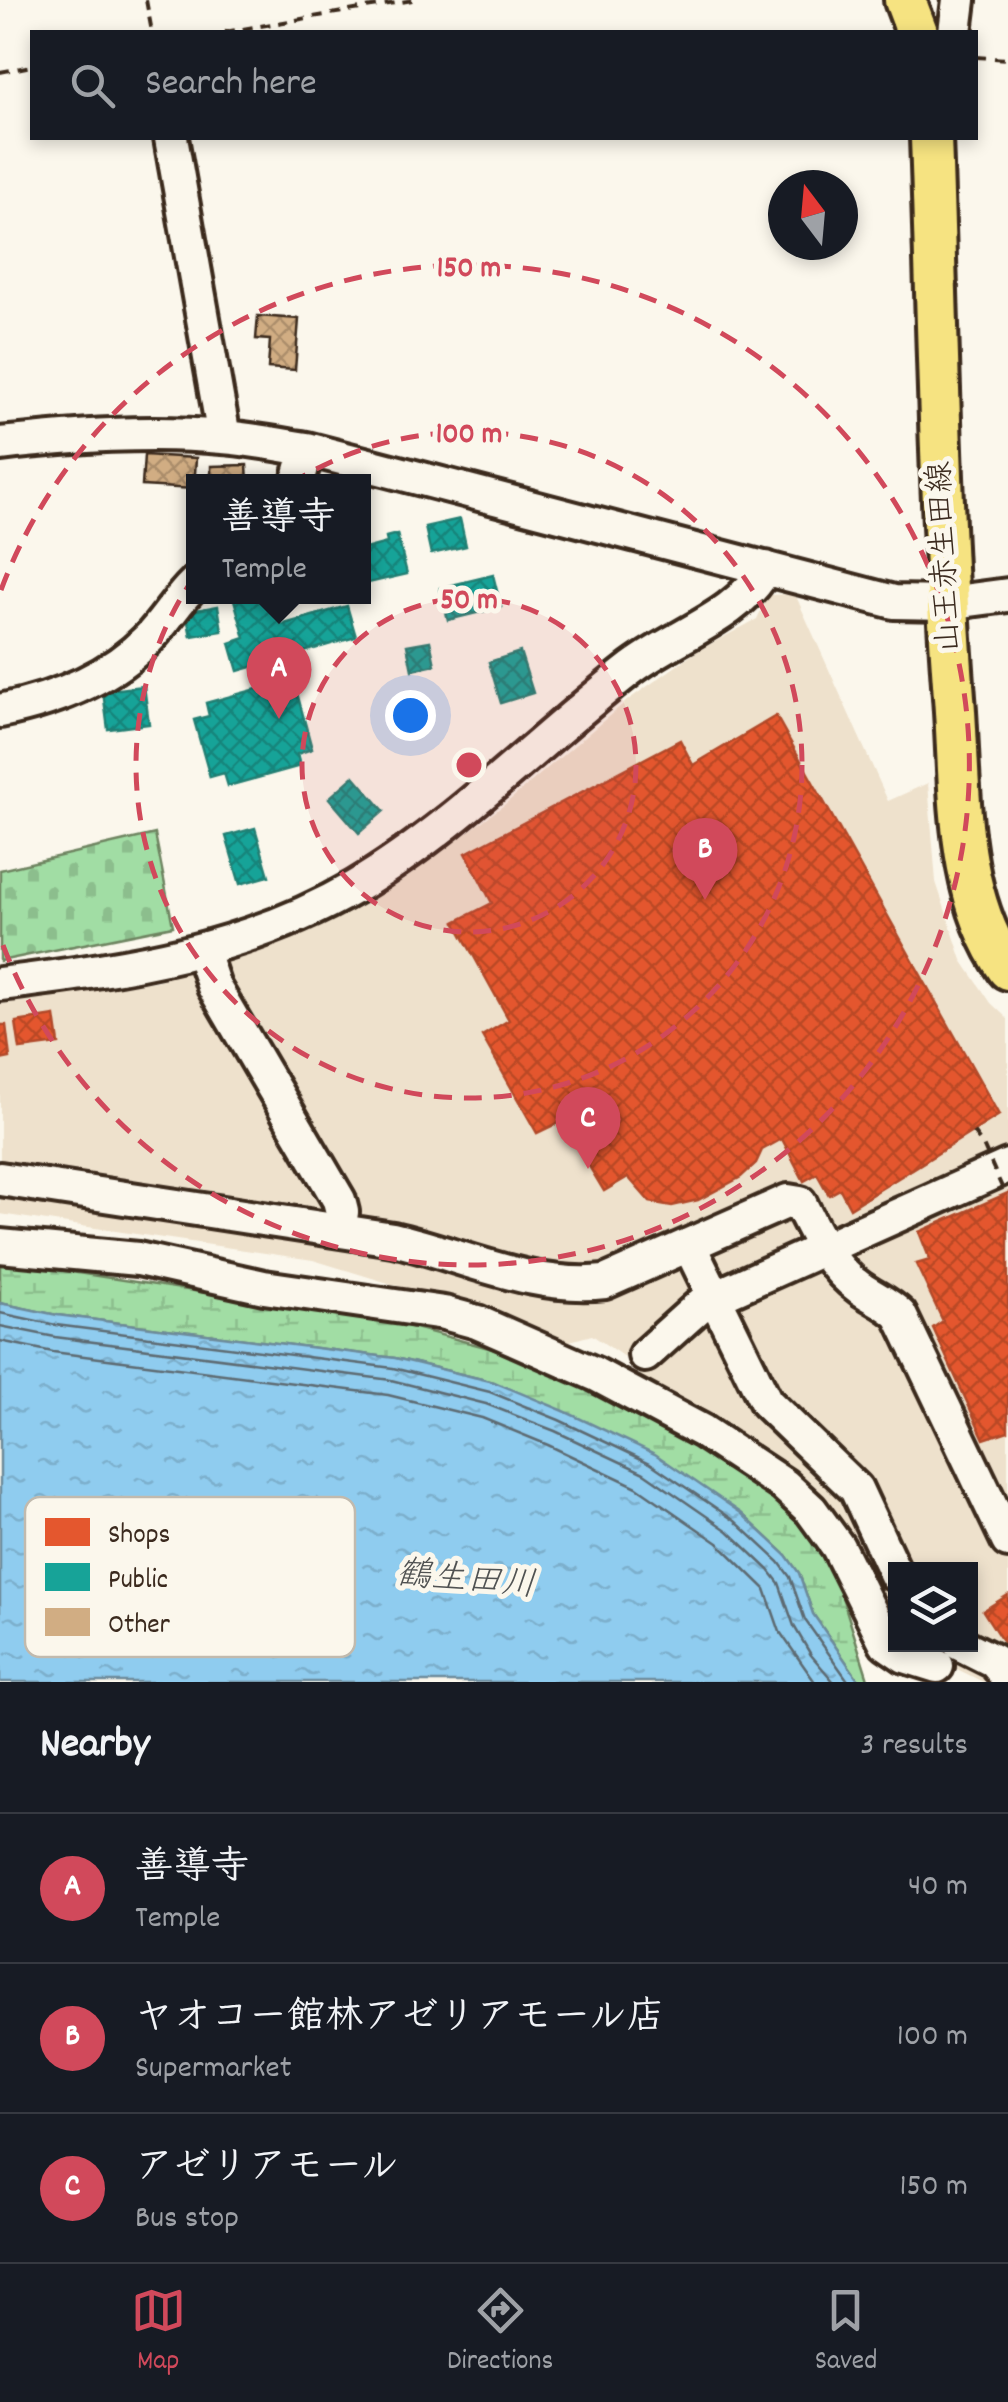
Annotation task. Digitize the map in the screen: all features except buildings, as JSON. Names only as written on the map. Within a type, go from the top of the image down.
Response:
[{"type":"main road","points":[[905,0],[916,30]]},
{"type":"main road","name":"山王赤生田線","points":[[932,140],[947,603],[968,867],[987,932],[1008,968]]},
{"type":"street","points":[[955,30],[959,0]]},
{"type":"street","points":[[170,140],[224,437]]},
{"type":"street","points":[[0,444],[88,435],[224,437],[307,449],[894,602],[947,603],[1008,596]]},
{"type":"street","points":[[300,474],[307,449]]},
{"type":"street","points":[[0,984],[123,969],[202,951],[291,920],[354,888],[542,746],[629,670],[726,612],[753,591],[766,568]]},
{"type":"street","points":[[0,711],[38,702],[94,680],[147,641],[186,594]]},
{"type":"street","points":[[202,951],[221,1000],[340,1200],[339,1230]]},
{"type":"street","points":[[0,1178],[339,1230],[436,1249],[536,1280],[578,1285],[605,1282],[788,1201],[800,1204],[823,1249],[860,1288],[888,1303],[900,1315],[1002,1529]]},
{"type":"street","points":[[645,1355],[691,1311],[716,1296],[823,1249],[1007,1180]]},
{"type":"street","points":[[0,1246],[138,1259],[264,1286],[444,1313],[477,1322],[642,1397],[784,1485],[811,1510],[838,1547],[886,1643],[906,1656],[948,1655],[994,1661],[1008,1678]]},
{"type":"street","points":[[690,1247],[766,1402],[856,1489],[890,1562]]},
{"type":"path","points":[[146,0],[152,30]]},
{"type":"path","points":[[237,30],[413,0]]},
{"type":"path","points":[[978,57],[1008,58]]},
{"type":"path","points":[[0,72],[30,66]]},
{"type":"path","points":[[972,1132],[1007,1180]]},
{"type":"shaded area","points":[[795,594],[888,801],[928,783],[936,882],[962,960],[991,1003],[1008,1019],[1008,1669],[983,1682],[923,1652],[978,1652],[978,1562],[888,1562],[888,1615],[842,1530],[635,1381],[643,1370],[592,1335],[566,1342],[490,1314],[313,1260],[0,1214],[0,1004],[156,981],[286,941],[333,919],[404,880],[504,805],[628,700],[696,652],[757,619],[768,595]]},
{"type":"green space","points":[[155,834],[173,926],[0,961],[0,870]]},
{"type":"green space","points":[[0,1261],[389,1321],[522,1357],[637,1411],[728,1466],[796,1515],[815,1538],[839,1587],[869,1682],[860,1682],[813,1614],[799,1573],[786,1555],[741,1513],[494,1382],[395,1358],[57,1315],[0,1303]]},
{"type":"water","name":"鶴生田川","points":[[0,1303],[57,1315],[395,1358],[494,1382],[564,1411],[655,1454],[741,1513],[786,1555],[799,1573],[813,1614],[860,1682],[0,1682]]},
{"type":"place","name":"善導寺","points":[[279,719]]},
{"type":"place","name":"ヤオコー館林アゼリアモール店","points":[[705,900]]},
{"type":"place","name":"アゼリアモール","points":[[588,1169]]}]
